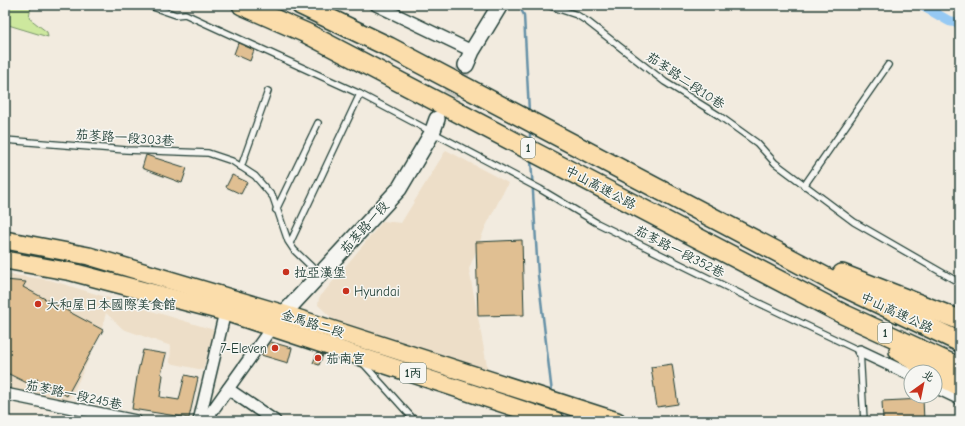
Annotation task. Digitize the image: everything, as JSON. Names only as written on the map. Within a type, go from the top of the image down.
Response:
[{"type":"highway","name":"中山高速公路","points":[[242,5],[313,37],[843,314],[960,368]]},
{"type":"highway","name":"中山高速公路","points":[[302,5],[389,47],[844,287],[960,342]]},
{"type":"highway","points":[[796,262],[848,275],[960,320]]},
{"type":"highway","points":[[843,314],[920,364]]},
{"type":"highway","points":[[943,377],[960,386]]},
{"type":"main road","name":"金馬路二段","points":[[5,240],[89,256],[284,314],[553,399],[616,421]]},
{"type":"main road","name":"金馬路二段","points":[[5,260],[72,272],[225,312],[555,420]]},
{"type":"street","points":[[376,5],[472,51]]},
{"type":"street","points":[[466,65],[472,51],[500,5]]},
{"type":"street","name":"茄苳路一段","points":[[205,421],[272,327],[321,275],[362,227],[399,189],[435,126]]},
{"type":"street","points":[[199,421],[225,312]]},
{"type":"street","points":[[860,351],[903,372]]},
{"type":"street","points":[[228,388],[275,421]]},
{"type":"street","points":[[943,391],[960,399]]},
{"type":"street","name":"茄苳路一段245巷","points":[[5,394],[136,421]]},
{"type":"lane","name":"茄苳路一段352巷","points":[[147,5],[176,15],[185,14],[360,94],[435,126],[597,223],[860,351]]},
{"type":"lane","name":"茄苳路二段10巷","points":[[547,5],[577,16],[588,22],[665,82],[718,115],[757,143],[775,163],[854,222],[960,283]]},
{"type":"lane","points":[[804,186],[888,65]]},
{"type":"lane","points":[[241,167],[268,91]]},
{"type":"lane","points":[[290,243],[360,94]]},
{"type":"lane","points":[[276,210],[318,123]]},
{"type":"lane","name":"茄苳路一段303巷","points":[[5,140],[126,150],[208,153],[232,161],[255,176],[273,197],[276,210],[294,250],[321,275]]},
{"type":"lane","points":[[860,351],[864,421]]},
{"type":"lane","points":[[355,354],[415,421]]},
{"type":"shaded area","points":[[446,150],[508,183],[485,228],[469,269],[488,371],[337,323],[318,305],[319,298],[383,221],[401,223]]},
{"type":"shaded area","points":[[5,274],[50,280],[214,330],[203,370],[170,363],[171,346],[123,329],[106,313],[102,328],[87,363],[72,395],[62,407],[5,397]]},
{"type":"green space","points":[[5,5],[31,5],[29,18],[47,32],[48,37],[5,24]]},
{"type":"building","points":[[238,43],[254,50],[250,61],[234,54]]},
{"type":"building","points":[[146,155],[187,168],[182,183],[142,168]]},
{"type":"building","points":[[232,175],[247,182],[241,194],[226,187]]},
{"type":"building","points":[[522,240],[524,315],[478,316],[476,242]]},
{"type":"building","points":[[5,280],[26,282],[23,287],[103,330],[67,396],[37,379],[33,386],[5,372]]},
{"type":"building","points":[[271,342],[292,348],[288,363],[261,355]]},
{"type":"building","points":[[143,350],[166,354],[161,374],[163,375],[160,397],[179,400],[185,375],[198,378],[189,418],[132,409]]},
{"type":"building","name":"茄南宮","points":[[317,353],[323,355],[319,365],[313,363]]},
{"type":"building","points":[[672,364],[678,404],[657,407],[651,367]]},
{"type":"building","points":[[903,400],[903,404],[923,404],[924,421],[883,421],[882,401]]},
{"type":"waterway","points":[[515,5],[520,8],[524,15],[529,112]]},
{"type":"waterway","points":[[921,5],[949,21],[960,23]]},
{"type":"waterway","points":[[530,129],[530,142]]},
{"type":"waterway","points":[[531,159],[538,275],[552,393]]},
{"type":"tunnel","points":[[439,115],[466,65]]},
{"type":"place","name":"拉亞漢堡","points":[[286,272]]},
{"type":"place","name":"Hyundai","points":[[346,291]]},
{"type":"place","name":"大和屋日本國際美食館","points":[[38,304]]},
{"type":"place","name":"7-Eleven","points":[[275,348]]},
{"type":"place","name":"茄南宮","points":[[318,358]]}]
